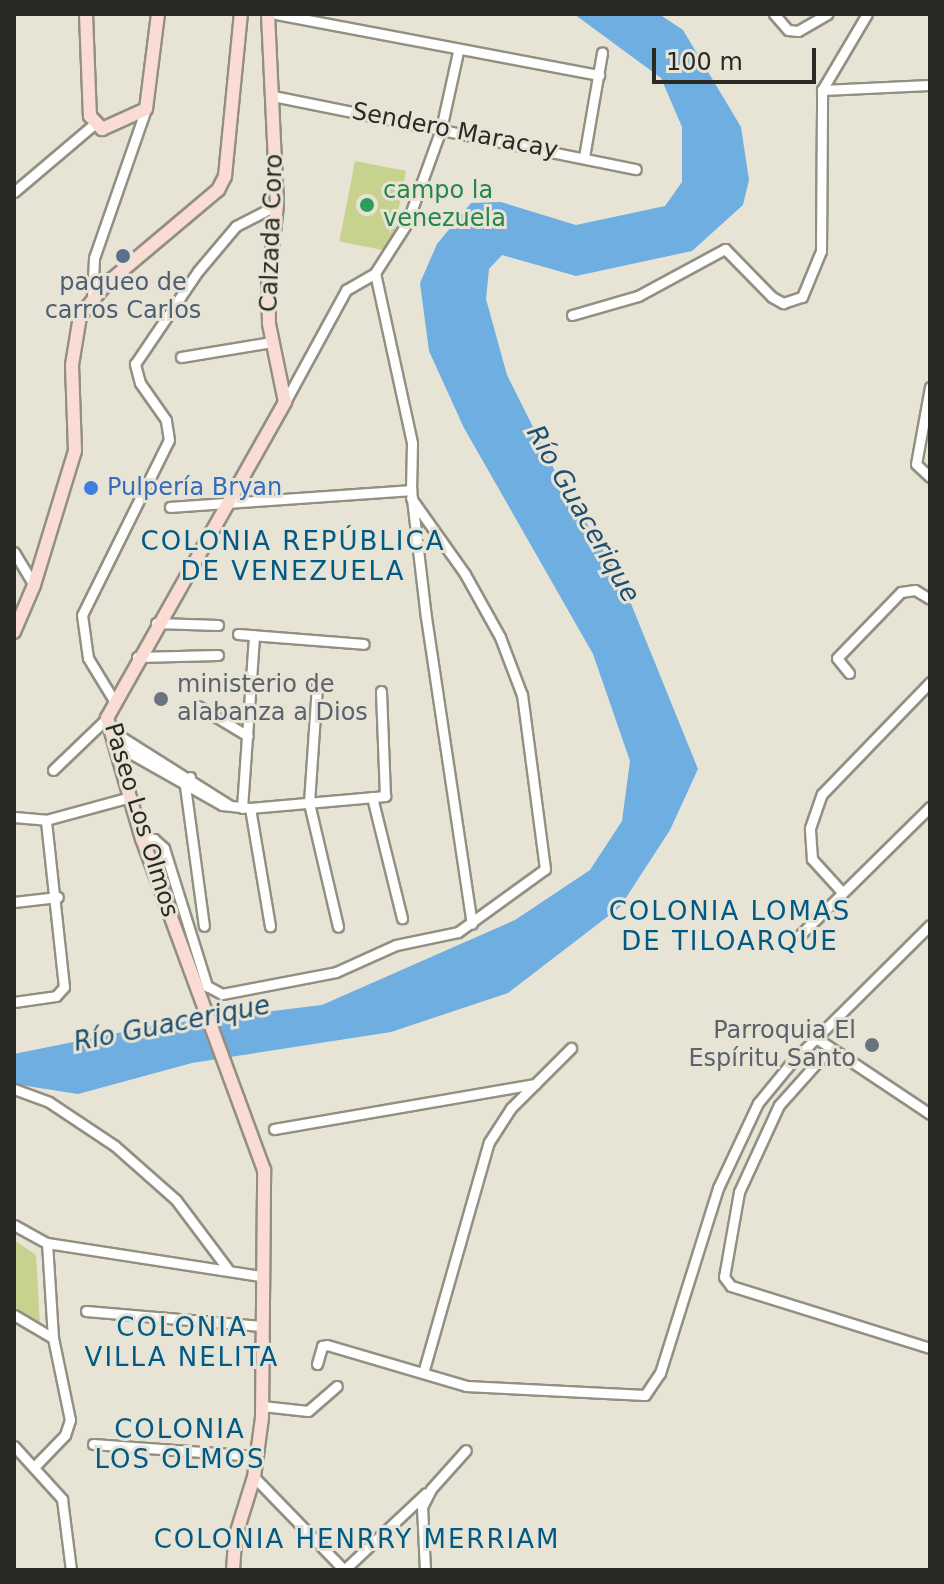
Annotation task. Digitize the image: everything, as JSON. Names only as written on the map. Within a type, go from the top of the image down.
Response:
[{"type":"street","points":[[86,14],[93,125]]},
{"type":"street","points":[[92,301],[94,258],[146,109],[158,14]]},
{"type":"street","points":[[14,632],[34,585],[75,451],[73,339],[92,301],[218,190],[225,176],[241,14]]},
{"type":"street","name":"Calzada Coro","points":[[268,14],[277,205],[268,285],[272,342],[285,402]]},
{"type":"street","points":[[276,14],[458,52],[599,75]]},
{"type":"street","points":[[774,14],[788,30],[798,31],[827,14]]},
{"type":"street","points":[[572,315],[638,296],[725,249],[772,297],[783,303],[802,297],[821,251],[822,90],[867,14]]},
{"type":"street","name":"Paseo Los Olmos","points":[[233,1570],[235,1538],[254,1477],[262,1406],[260,1276],[266,1183],[258,1152],[149,860],[107,718],[113,699],[226,499],[285,402],[346,290],[375,273],[407,223],[441,129],[458,52]]},
{"type":"street","points":[[584,157],[602,53]]},
{"type":"street","points":[[822,90],[930,85]]},
{"type":"street","name":"Sendero Maracay","points":[[273,96],[636,169]]},
{"type":"street","points":[[14,192],[18,179],[93,125],[118,126],[146,109]]},
{"type":"street","points":[[113,699],[88,658],[82,615],[169,440],[166,420],[140,383],[135,364],[189,282],[236,226],[277,205]]},
{"type":"street","points":[[375,273],[412,443],[411,494],[472,924]]},
{"type":"street","points":[[181,357],[272,342]]},
{"type":"street","points":[[930,387],[916,464],[930,477]]},
{"type":"street","points":[[170,507],[226,499],[411,494]]},
{"type":"street","points":[[142,839],[154,839],[164,848],[213,992],[236,994],[336,972],[396,945],[458,932],[545,869],[522,695],[479,599],[411,494]]},
{"type":"street","points":[[14,552],[34,585]]},
{"type":"street","points":[[849,673],[837,658],[901,592],[915,590],[930,599]]},
{"type":"street","points":[[156,623],[218,625]]},
{"type":"street","points":[[238,634],[364,644]]},
{"type":"street","points":[[254,635],[246,808],[270,926]]},
{"type":"street","points":[[137,657],[218,655]]},
{"type":"street","points":[[842,892],[812,859],[810,828],[818,802],[832,780],[930,682]]},
{"type":"street","points":[[317,685],[309,803],[338,927]]},
{"type":"street","points":[[112,731],[130,748],[229,805],[246,808],[385,796],[381,691]]},
{"type":"street","points":[[198,706],[248,736]]},
{"type":"street","points":[[53,770],[107,718]]},
{"type":"street","points":[[116,745],[130,748]]},
{"type":"street","points":[[187,781],[204,926]]},
{"type":"street","points":[[14,817],[46,820],[130,797]]},
{"type":"street","points":[[372,797],[402,918]]},
{"type":"street","points":[[799,936],[930,807]]},
{"type":"street","points":[[14,1002],[56,996],[64,987],[58,897],[46,820]]},
{"type":"street","points":[[14,902],[58,897]]},
{"type":"street","points":[[317,1364],[322,1346],[327,1345],[490,1389],[573,1388],[628,1398],[645,1395],[660,1373],[718,1188],[739,1139],[773,1083],[930,925]]},
{"type":"street","points":[[816,1038],[930,1114]]},
{"type":"street","points":[[423,1373],[489,1142],[535,1084],[571,1048]]},
{"type":"street","points":[[830,1048],[779,1105],[739,1192],[724,1277],[731,1286],[930,1348]]},
{"type":"street","points":[[274,1129],[535,1084]]},
{"type":"street","points":[[14,1089],[49,1102],[115,1146],[176,1200],[227,1268]]},
{"type":"street","points":[[14,1225],[47,1243],[227,1268],[260,1276]]},
{"type":"street","points":[[35,1466],[65,1435],[70,1420],[53,1338],[47,1243]]},
{"type":"street","points":[[86,1311],[261,1326]]},
{"type":"street","points":[[14,1315],[53,1338]]},
{"type":"street","points":[[262,1406],[308,1411],[337,1386]]},
{"type":"street","points":[[93,1444],[257,1456]]},
{"type":"street","points":[[14,1446],[62,1499],[71,1570]]},
{"type":"street","points":[[254,1477],[344,1570],[431,1489],[466,1450]]},
{"type":"street","points":[[425,1570],[420,1529],[431,1489]]},
{"type":"green space","name":"campo la venezuela","points":[[355,161],[406,171],[390,251],[339,241]]},
{"type":"green space","points":[[14,1240],[36,1255],[40,1327],[14,1312]]},
{"type":"water","name":"Río Guacerique","points":[[574,14],[659,14],[683,30],[741,127],[749,180],[743,205],[692,251],[576,276],[502,255],[489,269],[486,299],[507,375],[558,477],[621,579],[698,769],[670,830],[620,907],[508,993],[391,1032],[192,1063],[78,1094],[14,1084],[14,1054],[157,1025],[322,1005],[515,920],[590,870],[622,821],[630,761],[593,654],[464,428],[429,351],[420,283],[437,244],[471,203],[501,202],[576,225],[665,206],[682,182],[682,127],[661,78]]},
{"type":"place","name":"campo la venezuela","points":[[367,205]]},
{"type":"place","name":"paqueo de carros Carlos","points":[[123,256]]},
{"type":"place","name":"Pulpería Bryan","points":[[91,488]]},
{"type":"place","name":"ministerio de alabanza a Dios","points":[[161,699]]},
{"type":"place","name":"Parroquia El Espíritu Santo","points":[[872,1045]]},
{"type":"district","name":"COLONIA REPÚBLICA DE VENEZUELA","points":[[293,557]]},
{"type":"district","name":"COLONIA LOMAS DE TILOARQUE","points":[[730,927]]},
{"type":"district","name":"COLONIA VILLA NELITA","points":[[182,1343]]},
{"type":"district","name":"COLONIA LOS OLMOS","points":[[180,1445]]},
{"type":"district","name":"COLONIA HENRRY MERRIAM","points":[[357,1540]]}]
